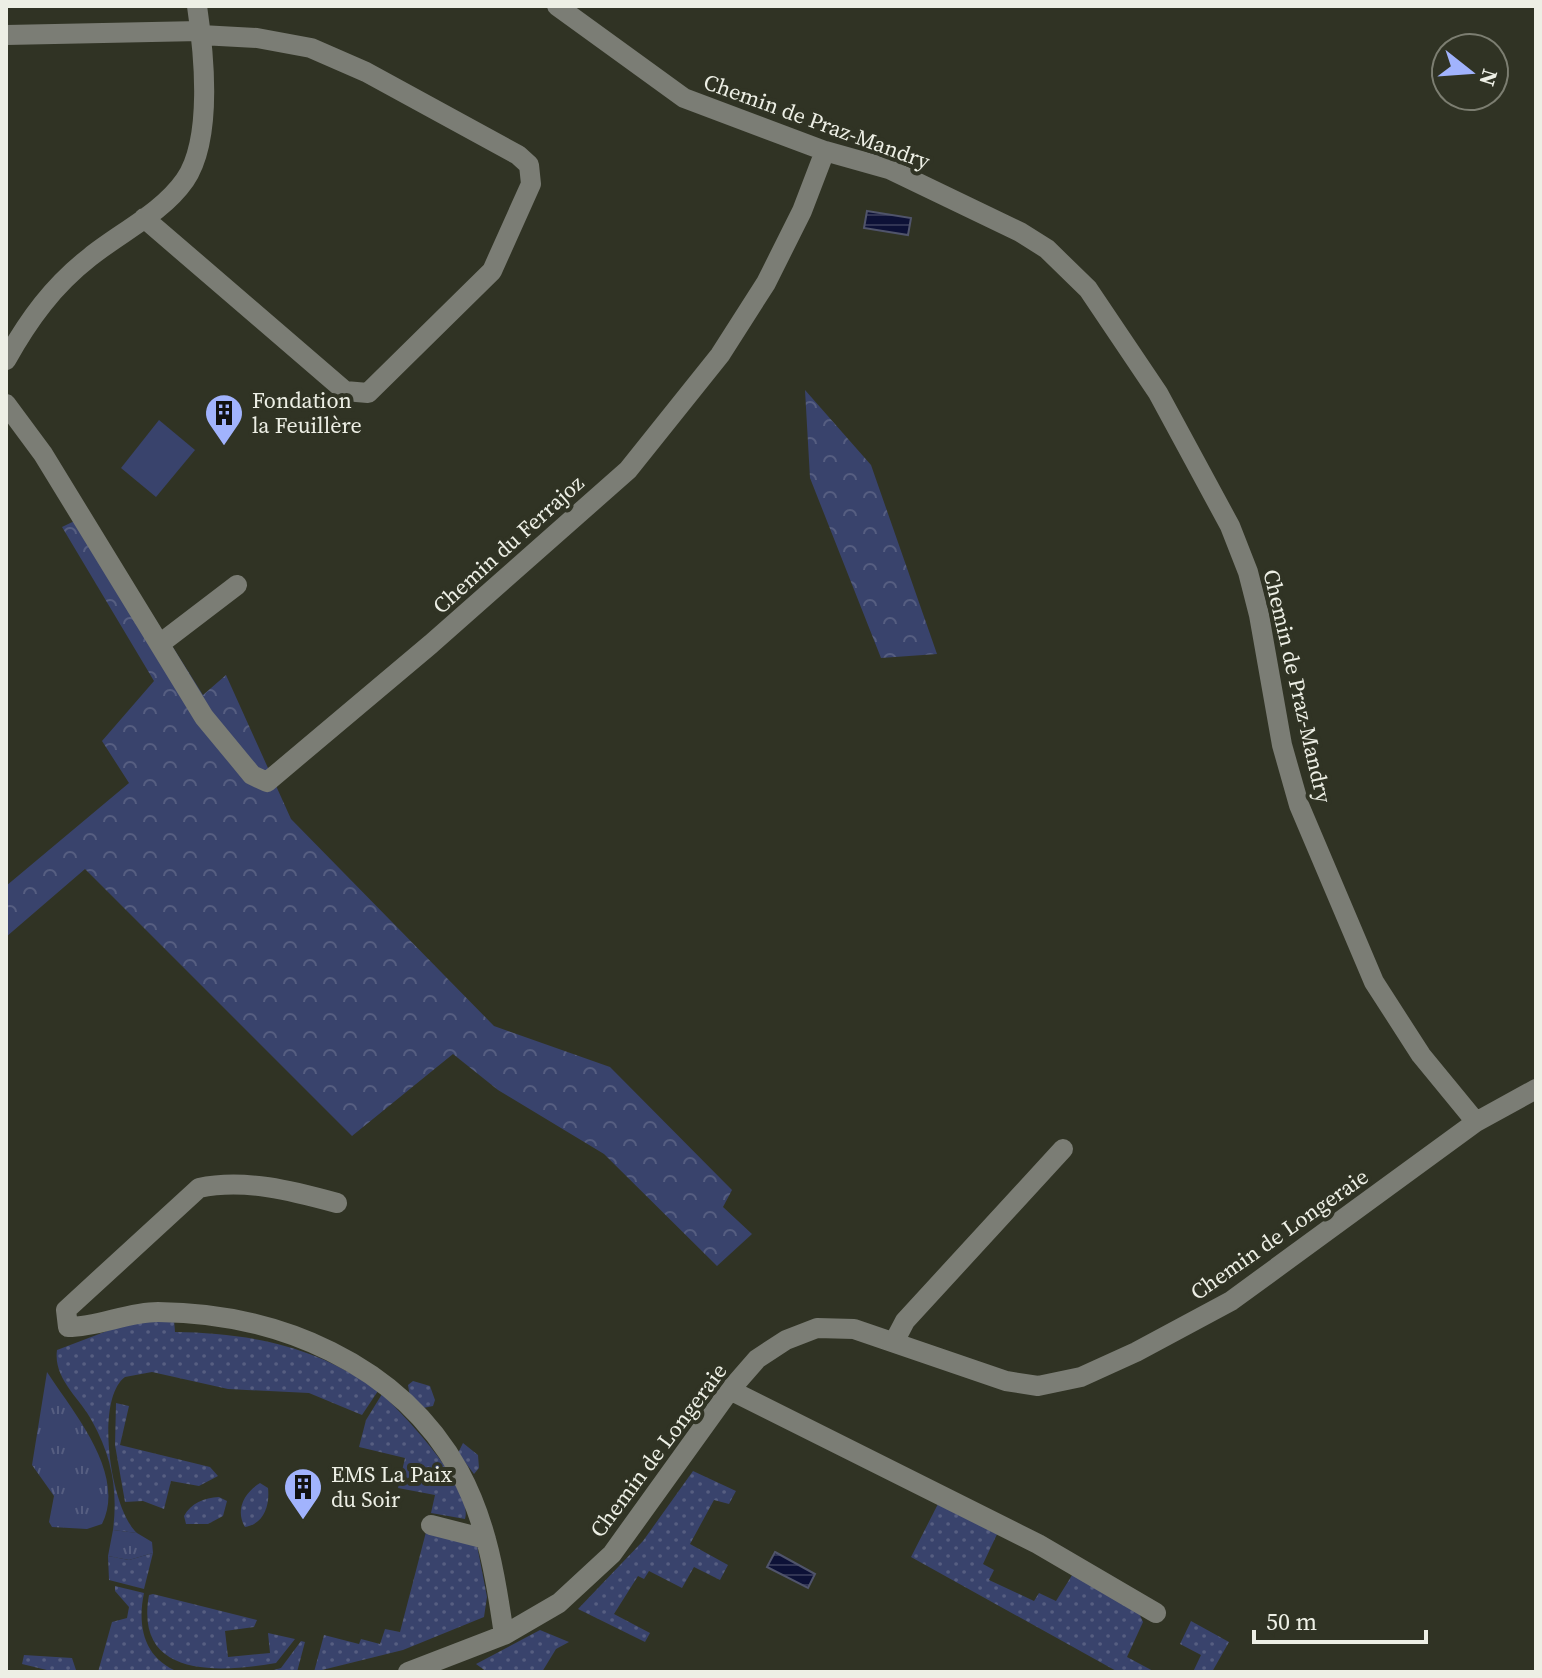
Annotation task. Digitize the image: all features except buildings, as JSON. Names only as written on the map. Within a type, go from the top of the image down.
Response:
[{"type":"street","points":[[6,360],[54,289],[91,256],[144,218],[185,179],[197,153],[202,117],[197,6]]},
{"type":"street","name":"Chemin de Praz-Mandry","points":[[557,6],[684,98],[825,151],[889,169],[1047,249],[1088,289],[1122,336],[1197,460],[1248,572],[1282,745],[1299,805],[1374,982],[1421,1055],[1476,1122]]},
{"type":"street","points":[[6,35],[200,33],[281,42],[336,57],[518,155],[529,165],[531,184],[492,271],[368,393],[360,395],[345,391],[284,342],[144,218]]},
{"type":"street","name":"Chemin du Ferrajoz","points":[[161,643],[204,717],[231,750],[260,780],[277,777],[628,470],[720,355],[766,283],[802,211],[825,151]]},
{"type":"street","points":[[6,404],[43,454],[161,643],[237,585]]},
{"type":"street","name":"Chemin de Longeraie","points":[[408,1672],[504,1635],[559,1603],[612,1554],[730,1390],[757,1359],[786,1340],[817,1328],[854,1329],[1006,1381],[1038,1386],[1081,1377],[1136,1352],[1231,1301],[1476,1122],[1536,1089]]},
{"type":"street","points":[[894,1342],[905,1321],[1063,1149]]},
{"type":"street","points":[[337,1203],[295,1192],[245,1185],[199,1188],[103,1280],[66,1310],[68,1327],[93,1327],[154,1312],[210,1314],[264,1323],[336,1351],[414,1410],[441,1441],[461,1474],[494,1566],[504,1635]]},
{"type":"street","points":[[730,1390],[1038,1544],[1156,1613]]},
{"type":"street","points":[[431,1525],[486,1539]]},
{"type":"green space","points":[[805,390],[871,465],[937,654],[881,658],[810,478]]},
{"type":"green space","points":[[159,420],[195,450],[156,497],[121,468]]},
{"type":"green space","points":[[89,514],[203,695],[226,675],[291,819],[494,1026],[610,1067],[732,1190],[723,1207],[752,1234],[717,1266],[604,1154],[498,1090],[453,1054],[352,1136],[85,869],[6,937],[6,886],[129,783],[102,741],[154,681],[62,527]]},
{"type":"green space","points":[[174,1319],[175,1332],[229,1335],[281,1345],[331,1363],[378,1391],[362,1415],[309,1393],[228,1389],[152,1372],[125,1377],[116,1389],[108,1430],[120,1502],[137,1533],[113,1530],[115,1501],[109,1461],[92,1421],[63,1379],[57,1350],[128,1323]]},
{"type":"green space","points":[[47,1372],[94,1444],[108,1485],[108,1505],[102,1524],[87,1529],[52,1527],[49,1522],[54,1496],[32,1465]]},
{"type":"green space","points":[[413,1381],[430,1386],[435,1400],[433,1406],[423,1408],[410,1397],[408,1385]]},
{"type":"green space","points":[[382,1394],[406,1418],[448,1471],[459,1489],[465,1506],[465,1519],[431,1513],[435,1495],[398,1488],[405,1458],[359,1447],[366,1420]]},
{"type":"green space","points":[[116,1403],[129,1406],[120,1445],[210,1467],[218,1476],[199,1486],[171,1481],[164,1509],[143,1501],[125,1502],[115,1445]]},
{"type":"green space","points":[[463,1443],[478,1455],[479,1468],[474,1474],[458,1453]]},
{"type":"green space","points":[[693,1471],[736,1491],[729,1504],[714,1500],[690,1544],[728,1565],[720,1580],[694,1567],[682,1588],[649,1571],[644,1579],[638,1576],[614,1614],[650,1633],[645,1642],[578,1609],[643,1541]]},
{"type":"green space","points":[[260,1483],[268,1488],[267,1507],[257,1522],[245,1527],[241,1514],[243,1502]]},
{"type":"green space","points":[[219,1497],[227,1501],[223,1516],[208,1524],[186,1524],[184,1516],[190,1508],[203,1500]]},
{"type":"green space","points":[[940,1500],[999,1530],[983,1564],[994,1570],[989,1580],[1034,1601],[1039,1593],[1056,1601],[1074,1572],[1139,1613],[1143,1622],[1127,1657],[1155,1672],[1118,1672],[911,1557]]},
{"type":"green space","points":[[113,1530],[137,1533],[152,1542],[153,1553],[129,1560],[108,1556]]},
{"type":"green space","points":[[426,1532],[477,1545],[487,1597],[484,1617],[403,1650],[314,1672],[324,1635],[359,1644],[361,1639],[380,1644],[385,1629],[400,1632]]},
{"type":"green space","points":[[153,1553],[144,1589],[109,1580],[108,1556],[129,1560]]},
{"type":"green space","points":[[115,1586],[144,1593],[142,1617],[146,1640],[158,1659],[179,1672],[98,1672],[112,1622],[127,1618],[129,1607],[115,1591]]},
{"type":"green space","points":[[149,1595],[257,1620],[254,1627],[225,1631],[228,1657],[270,1653],[268,1633],[295,1639],[276,1663],[230,1668],[185,1664],[167,1656],[154,1642],[148,1622]]},
{"type":"green space","points":[[1191,1621],[1229,1642],[1212,1672],[1193,1672],[1201,1655],[1180,1644]]},
{"type":"green space","points":[[540,1630],[569,1642],[556,1649],[542,1672],[487,1672],[476,1664]]},
{"type":"green space","points":[[301,1641],[305,1642],[297,1672],[266,1672],[281,1668]]},
{"type":"green space","points":[[24,1655],[72,1658],[76,1670],[55,1672],[22,1664]]},
{"type":"shaded area","points":[[867,211],[911,218],[908,235],[864,228]]},
{"type":"shaded area","points":[[775,1552],[815,1574],[808,1588],[767,1567]]},
{"type":"place","name":"Fondation la Feuillère","points":[[224,447]]},
{"type":"place","name":"EMS La Paix du Soir","points":[[303,1521]]}]
